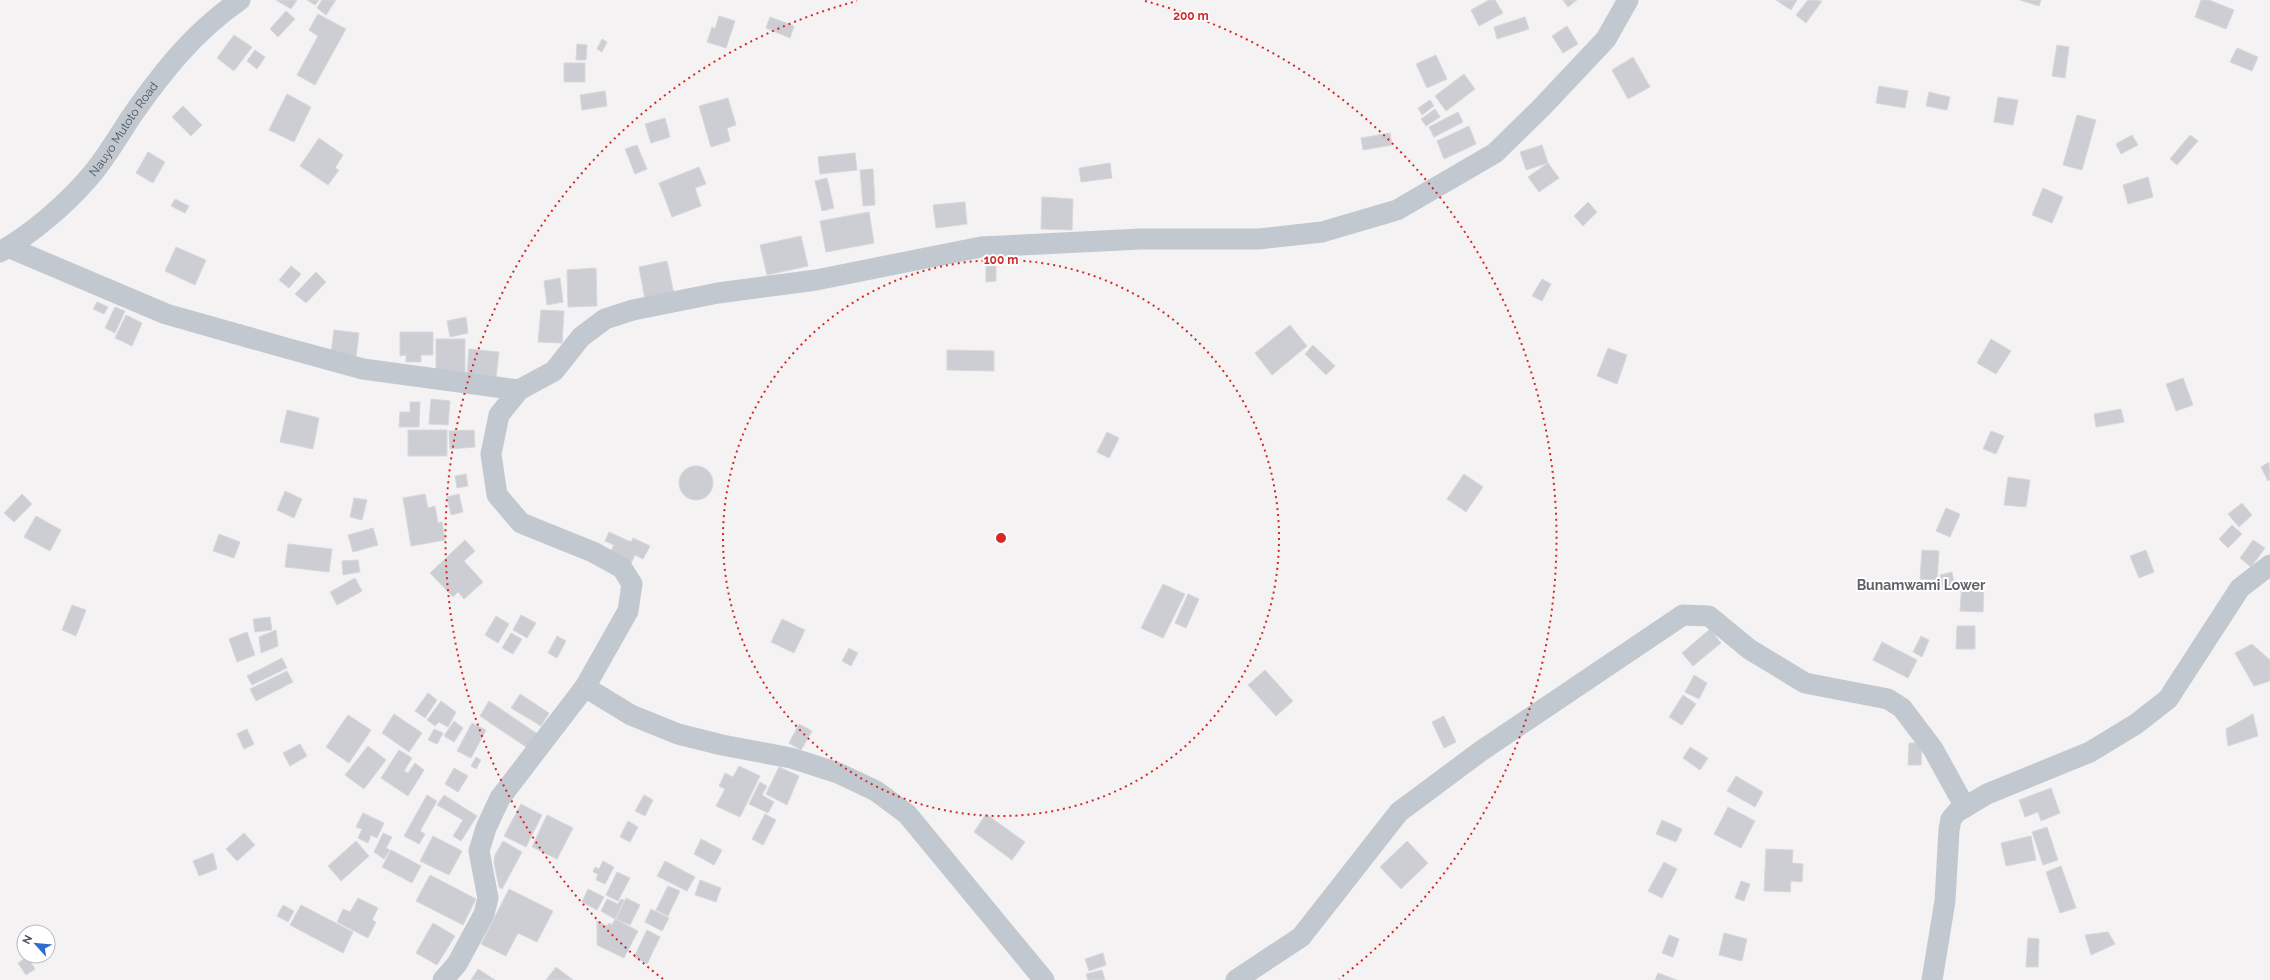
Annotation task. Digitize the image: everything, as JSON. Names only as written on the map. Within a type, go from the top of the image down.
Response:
[{"type":"street","name":"Nauyo Mutoto Road","points":[[4,249],[57,211],[87,180],[184,46],[215,17],[240,0]]},
{"type":"street","points":[[443,980],[457,964],[484,914],[488,898],[479,850],[486,828],[500,798],[585,687],[628,611],[632,584],[622,568],[593,552],[521,523],[497,495],[491,454],[499,415],[519,390],[554,371],[580,337],[605,319],[648,307],[718,293],[816,280],[981,247],[1141,239],[1258,239],[1322,232],[1397,210],[1495,153],[1542,108],[1606,39],[1628,0]]},
{"type":"street","points":[[4,249],[166,314],[293,350],[363,369],[519,390]]},
{"type":"street","points":[[1932,980],[1945,901],[1949,830],[1951,819],[1956,812],[1987,794],[2090,752],[2136,724],[2168,699],[2240,588],[2270,565]]},
{"type":"street","points":[[1236,980],[1301,937],[1399,812],[1481,751],[1683,615],[1709,616],[1749,649],[1805,683],[1888,699],[1902,708],[1933,749],[1965,807]]},
{"type":"street","points":[[585,687],[631,715],[678,734],[722,745],[791,758],[838,773],[876,791],[906,814],[1044,980]]},
{"type":"building","points":[[276,0],[297,0],[291,9]]},
{"type":"building","points":[[307,0],[319,0],[315,5]]},
{"type":"building","points":[[322,0],[336,0],[326,15],[317,8]]},
{"type":"building","points":[[1489,0],[1495,0],[1503,13],[1479,26],[1471,10]]},
{"type":"building","points":[[1563,0],[1577,0],[1568,7]]},
{"type":"building","points":[[1776,0],[1797,0],[1791,10]]},
{"type":"building","points":[[1808,0],[1822,1],[1806,23],[1796,15]]},
{"type":"building","points":[[2020,0],[2041,0],[2039,6]]},
{"type":"building","points":[[2201,0],[2209,0],[2234,10],[2226,29],[2195,17]]},
{"type":"building","points":[[286,11],[295,19],[278,37],[270,29]]},
{"type":"building","points":[[318,14],[346,29],[315,85],[297,75],[318,36],[309,30]]},
{"type":"building","points":[[719,16],[735,21],[726,48],[707,42],[712,27],[715,29]]},
{"type":"building","points":[[770,17],[794,26],[790,38],[766,28]]},
{"type":"building","points":[[1525,17],[1529,29],[1497,39],[1494,27]]},
{"type":"building","points":[[1567,26],[1578,44],[1563,53],[1552,36]]},
{"type":"building","points":[[234,35],[252,47],[234,71],[217,58]]},
{"type":"building","points":[[602,39],[607,42],[602,52],[597,49]]},
{"type":"building","points":[[577,44],[587,45],[586,60],[576,60]]},
{"type":"building","points":[[2057,45],[2069,47],[2065,78],[2052,76]]},
{"type":"building","points":[[2237,48],[2258,57],[2252,71],[2230,62]]},
{"type":"building","points":[[255,50],[265,57],[257,69],[247,61]]},
{"type":"building","points":[[1436,55],[1447,79],[1427,88],[1416,64]]},
{"type":"building","points":[[1633,57],[1650,87],[1628,99],[1612,70]]},
{"type":"building","points":[[564,63],[585,63],[585,82],[564,82]]},
{"type":"building","points":[[1464,74],[1475,89],[1446,111],[1435,96]]},
{"type":"building","points":[[1879,86],[1908,91],[1905,108],[1876,103]]},
{"type":"building","points":[[605,91],[607,106],[582,110],[580,95]]},
{"type":"building","points":[[1929,92],[1950,97],[1947,110],[1926,106]]},
{"type":"building","points":[[287,94],[311,107],[294,142],[269,130]]},
{"type":"building","points":[[1998,97],[2018,100],[2013,125],[1994,122]]},
{"type":"building","points":[[728,98],[736,125],[727,128],[730,141],[711,147],[699,106]]},
{"type":"building","points":[[1430,100],[1434,106],[1422,115],[1418,108]]},
{"type":"building","points":[[183,106],[202,125],[191,136],[172,117]]},
{"type":"building","points":[[1435,109],[1440,117],[1426,126],[1421,119]]},
{"type":"building","points":[[1458,112],[1463,122],[1434,137],[1429,127]]},
{"type":"building","points":[[2077,115],[2096,120],[2082,170],[2063,165]]},
{"type":"building","points":[[665,118],[670,137],[651,143],[645,124]]},
{"type":"building","points":[[1469,126],[1476,144],[1444,159],[1437,141]]},
{"type":"building","points":[[1390,133],[1392,145],[1363,150],[1361,138]]},
{"type":"building","points":[[2132,135],[2138,145],[2121,154],[2116,144]]},
{"type":"building","points":[[2190,135],[2198,141],[2177,165],[2170,159]]},
{"type":"building","points":[[319,138],[343,155],[335,168],[339,170],[328,185],[300,166]]},
{"type":"building","points":[[637,145],[647,169],[635,174],[625,149]]},
{"type":"building","points":[[1542,145],[1548,163],[1526,170],[1520,152]]},
{"type":"building","points":[[148,152],[165,162],[153,183],[136,173]]},
{"type":"building","points":[[855,153],[857,170],[820,174],[818,157]]},
{"type":"building","points":[[1110,163],[1112,178],[1081,182],[1079,168]]},
{"type":"building","points":[[1548,163],[1559,178],[1539,192],[1528,177]]},
{"type":"building","points":[[699,167],[706,184],[695,188],[701,206],[672,217],[659,183]]},
{"type":"building","points":[[873,169],[875,205],[863,206],[860,170]]},
{"type":"building","points":[[2148,177],[2153,197],[2128,204],[2123,185]]},
{"type":"building","points":[[827,178],[834,208],[822,211],[815,181]]},
{"type":"building","points":[[2043,188],[2063,197],[2052,223],[2032,215]]},
{"type":"building","points":[[1042,197],[1073,199],[1072,230],[1041,229]]},
{"type":"building","points":[[175,199],[189,206],[185,213],[171,206]]},
{"type":"building","points":[[965,202],[967,224],[936,228],[933,205]]},
{"type":"building","points":[[1588,202],[1597,212],[1583,226],[1574,216]]},
{"type":"building","points":[[869,212],[874,243],[826,252],[820,221]]},
{"type":"building","points":[[801,236],[808,266],[767,275],[760,245]]},
{"type":"building","points":[[176,247],[206,260],[195,285],[165,271]]},
{"type":"building","points":[[667,261],[674,294],[645,300],[639,267]]},
{"type":"building","points":[[291,266],[301,274],[289,288],[279,280]]},
{"type":"building","points":[[986,266],[996,266],[996,281],[986,282]]},
{"type":"building","points":[[596,268],[597,306],[568,307],[567,270]]},
{"type":"building","points":[[316,272],[326,282],[306,303],[295,294]]},
{"type":"building","points":[[560,278],[563,302],[547,305],[544,281]]},
{"type":"building","points":[[1542,279],[1551,284],[1542,301],[1532,296]]},
{"type":"building","points":[[97,302],[108,307],[104,314],[93,309]]},
{"type":"building","points":[[115,307],[125,311],[115,333],[105,328]]},
{"type":"building","points":[[541,310],[564,311],[562,343],[538,342]]},
{"type":"building","points":[[126,315],[142,323],[132,346],[115,338]]},
{"type":"building","points":[[466,317],[468,333],[450,337],[447,321]]},
{"type":"building","points":[[1290,325],[1307,346],[1272,375],[1255,353]]},
{"type":"building","points":[[334,330],[359,333],[356,357],[331,353]]},
{"type":"building","points":[[400,332],[433,332],[433,355],[421,355],[421,362],[406,362],[406,355],[400,356]]},
{"type":"building","points":[[436,339],[465,339],[465,373],[436,373]]},
{"type":"building","points":[[1991,339],[2011,351],[1996,374],[1977,363]]},
{"type":"building","points":[[1313,345],[1335,366],[1326,375],[1305,354]]},
{"type":"building","points":[[1608,348],[1627,355],[1617,384],[1597,376]]},
{"type":"building","points":[[469,349],[499,352],[496,377],[467,374]]},
{"type":"building","points":[[947,350],[994,351],[994,371],[947,370]]},
{"type":"building","points":[[2183,378],[2193,405],[2176,411],[2166,384]]},
{"type":"building","points":[[431,399],[450,401],[448,425],[429,424]]},
{"type":"building","points":[[410,402],[420,402],[419,427],[399,427],[400,412],[410,412]]},
{"type":"building","points":[[2121,409],[2124,422],[2096,427],[2094,414]]},
{"type":"building","points":[[287,410],[319,418],[313,449],[280,442]]},
{"type":"building","points":[[408,430],[447,430],[447,456],[408,456]]},
{"type":"building","points":[[474,430],[475,447],[450,449],[449,431]]},
{"type":"building","points":[[1991,431],[2004,436],[1996,454],[1983,449]]},
{"type":"building","points":[[1107,432],[1119,438],[1109,458],[1097,452]]},
{"type":"building","points":[[2269,462],[2270,480],[2268,481],[2261,467]]},
{"type":"building","points":[[693,466],[699,466],[708,471],[712,477],[712,489],[708,495],[699,500],[693,500],[684,495],[679,486],[679,480],[684,471]]},
{"type":"building","points":[[466,474],[468,486],[457,488],[455,476]]},
{"type":"building","points":[[1464,474],[1483,487],[1466,512],[1447,499]]},
{"type":"building","points":[[2008,477],[2030,480],[2026,507],[2004,505]]},
{"type":"building","points":[[285,491],[302,499],[294,518],[277,510]]},
{"type":"building","points":[[22,494],[32,504],[14,522],[4,513]]},
{"type":"building","points":[[425,494],[428,508],[435,506],[438,523],[442,522],[445,540],[411,546],[403,498]]},
{"type":"building","points":[[459,494],[463,512],[451,515],[447,497]]},
{"type":"building","points":[[354,498],[367,500],[362,520],[350,517]]},
{"type":"building","points":[[2242,503],[2252,515],[2239,527],[2228,514]]},
{"type":"building","points":[[1946,508],[1960,514],[1950,537],[1936,531]]},
{"type":"building","points":[[36,516],[61,530],[50,551],[24,537]]},
{"type":"building","points":[[2232,525],[2242,534],[2228,548],[2219,539]]},
{"type":"building","points":[[373,528],[378,545],[353,552],[348,535]]},
{"type":"building","points":[[609,532],[631,542],[633,538],[650,546],[643,559],[635,555],[630,565],[609,555],[614,545],[605,541]]},
{"type":"building","points":[[219,534],[240,542],[234,558],[213,551]]},
{"type":"building","points":[[465,540],[475,551],[464,561],[483,582],[464,599],[458,592],[453,597],[430,573]]},
{"type":"building","points":[[2253,540],[2265,548],[2251,567],[2240,558]]},
{"type":"building","points":[[288,544],[332,549],[329,572],[285,567]]},
{"type":"building","points":[[1922,550],[1939,551],[1937,580],[1920,579]]},
{"type":"building","points":[[2146,550],[2154,572],[2139,578],[2130,556]]},
{"type":"building","points":[[358,560],[360,572],[343,575],[342,561]]},
{"type":"building","points":[[1952,572],[1955,588],[1943,591],[1940,575]]},
{"type":"building","points":[[355,578],[362,591],[337,605],[330,592]]},
{"type":"building","points":[[1962,581],[1984,582],[1983,612],[1960,611]]},
{"type":"building","points":[[1163,584],[1185,594],[1163,638],[1141,628]]},
{"type":"building","points":[[1188,594],[1199,599],[1186,628],[1175,623]]},
{"type":"building","points":[[72,605],[86,610],[76,636],[62,630]]},
{"type":"building","points":[[521,615],[536,623],[527,638],[513,630]]},
{"type":"building","points":[[496,616],[509,624],[498,643],[485,635]]},
{"type":"building","points":[[270,617],[272,630],[255,632],[253,619]]},
{"type":"building","points":[[782,619],[805,630],[794,653],[771,642]]},
{"type":"building","points":[[1957,626],[1975,626],[1975,649],[1956,649]]},
{"type":"building","points":[[1710,629],[1721,643],[1693,666],[1682,653]]},
{"type":"building","points":[[276,630],[278,646],[261,653],[259,637]]},
{"type":"building","points":[[247,632],[255,655],[237,662],[229,639]]},
{"type":"building","points":[[511,633],[522,639],[513,654],[502,648]]},
{"type":"building","points":[[557,636],[566,641],[557,658],[548,653]]},
{"type":"building","points":[[1921,636],[1929,640],[1922,657],[1913,652]]},
{"type":"building","points":[[1882,642],[1917,660],[1908,678],[1873,660]]},
{"type":"building","points":[[2252,644],[2270,660],[2270,681],[2254,686],[2235,653]]},
{"type":"building","points":[[849,648],[858,653],[851,666],[842,661]]},
{"type":"building","points":[[282,658],[287,668],[252,685],[247,676]]},
{"type":"building","points":[[1265,670],[1293,701],[1276,716],[1248,685]]},
{"type":"building","points":[[287,671],[293,682],[256,701],[250,689]]},
{"type":"building","points":[[1694,675],[1707,683],[1699,699],[1685,692]]},
{"type":"building","points":[[428,693],[437,700],[425,718],[415,711]]},
{"type":"building","points":[[520,694],[549,713],[541,726],[511,708]]},
{"type":"building","points":[[1683,695],[1696,704],[1682,725],[1669,717]]},
{"type":"building","points":[[441,701],[456,712],[448,727],[439,722],[435,726],[427,720]]},
{"type":"building","points":[[489,701],[539,735],[529,749],[480,716]]},
{"type":"building","points":[[394,714],[422,733],[409,752],[382,733]]},
{"type":"building","points":[[2253,714],[2258,736],[2228,746],[2226,729]]},
{"type":"building","points":[[348,715],[371,730],[349,763],[326,747]]},
{"type":"building","points":[[1444,716],[1456,742],[1444,748],[1432,722]]},
{"type":"building","points":[[454,721],[463,728],[454,742],[444,736]]},
{"type":"building","points":[[472,723],[486,730],[471,758],[457,751]]},
{"type":"building","points":[[799,724],[812,731],[801,750],[789,743]]},
{"type":"building","points":[[247,729],[254,744],[244,749],[237,734]]},
{"type":"building","points":[[434,729],[443,733],[437,744],[428,740]]},
{"type":"building","points":[[1909,743],[1922,743],[1921,765],[1908,765]]},
{"type":"building","points":[[300,744],[307,756],[290,766],[283,753]]},
{"type":"building","points":[[368,746],[386,760],[364,789],[345,775]]},
{"type":"building","points":[[1690,747],[1708,758],[1700,770],[1683,758]]},
{"type":"building","points":[[399,750],[412,758],[404,771],[408,773],[415,763],[424,770],[408,796],[381,778]]},
{"type":"building","points":[[476,757],[481,760],[476,769],[471,766]]},
{"type":"building","points":[[739,766],[760,776],[740,817],[716,806],[725,789],[719,786],[725,773],[733,777]]},
{"type":"building","points":[[779,767],[799,776],[787,805],[766,794]]},
{"type":"building","points":[[454,768],[468,776],[458,792],[445,784]]},
{"type":"building","points":[[1736,776],[1763,792],[1755,807],[1727,791]]},
{"type":"building","points":[[760,782],[767,786],[762,795],[774,802],[768,813],[749,804]]},
{"type":"building","points":[[2051,788],[2060,813],[2041,821],[2038,812],[2025,817],[2019,800]]},
{"type":"building","points":[[427,795],[437,801],[420,831],[425,834],[419,844],[404,836]]},
{"type":"building","points":[[444,795],[477,816],[461,841],[453,836],[463,820],[437,805]]},
{"type":"building","points":[[644,795],[653,800],[645,816],[635,811]]},
{"type":"building","points":[[521,804],[542,815],[526,847],[504,836]]},
{"type":"building","points":[[1728,807],[1755,821],[1741,848],[1714,834]]},
{"type":"building","points":[[363,813],[384,823],[377,838],[371,835],[368,843],[358,838],[362,829],[356,827]]},
{"type":"building","points":[[765,814],[776,820],[763,845],[752,839]]},
{"type":"building","points":[[986,814],[1025,842],[1012,860],[974,832]]},
{"type":"building","points":[[547,815],[573,828],[557,859],[532,847]]},
{"type":"building","points":[[1662,820],[1682,829],[1676,842],[1656,834]]},
{"type":"building","points":[[628,821],[638,827],[630,842],[620,837]]},
{"type":"building","points":[[2047,827],[2058,860],[2043,865],[2032,832]]},
{"type":"building","points":[[244,833],[255,845],[237,861],[226,849]]},
{"type":"building","points":[[383,833],[392,837],[386,848],[390,850],[384,859],[374,852]]},
{"type":"building","points":[[433,836],[462,851],[449,875],[420,861]]},
{"type":"building","points":[[2031,836],[2036,860],[2006,866],[2001,843]]},
{"type":"building","points":[[701,839],[722,850],[714,865],[694,854]]},
{"type":"building","points":[[356,841],[369,856],[341,881],[328,866]]},
{"type":"building","points":[[503,841],[522,852],[502,889],[499,887],[494,863],[495,855]]},
{"type":"building","points":[[1407,841],[1428,863],[1401,889],[1380,867]]},
{"type":"building","points":[[1766,849],[1793,850],[1792,863],[1803,864],[1802,882],[1791,881],[1790,892],[1764,891]]},
{"type":"building","points":[[391,850],[421,866],[412,883],[382,867]]},
{"type":"building","points":[[213,853],[217,869],[199,876],[193,861]]},
{"type":"building","points":[[603,861],[614,867],[605,884],[596,880],[598,874],[593,872],[595,867],[599,869]]},
{"type":"building","points":[[665,861],[695,877],[687,891],[657,876]]},
{"type":"building","points":[[1664,862],[1677,869],[1662,898],[1648,891]]},
{"type":"building","points":[[2061,866],[2076,908],[2060,913],[2046,872]]},
{"type":"building","points":[[617,872],[630,878],[618,901],[606,895]]},
{"type":"building","points":[[430,875],[476,899],[463,925],[416,901]]},
{"type":"building","points":[[700,880],[721,888],[716,902],[695,895]]},
{"type":"building","points":[[1741,881],[1750,884],[1744,901],[1735,898]]},
{"type":"building","points":[[668,886],[680,891],[668,916],[656,910]]},
{"type":"building","points":[[509,889],[553,911],[537,942],[518,933],[506,956],[481,944]]},
{"type":"building","points":[[588,889],[604,897],[597,910],[582,902]]},
{"type":"building","points":[[358,898],[378,908],[372,920],[376,922],[368,938],[337,922],[343,909],[350,912]]},
{"type":"building","points":[[626,898],[640,905],[630,925],[616,919]]},
{"type":"building","points":[[607,899],[618,904],[621,899],[624,900],[615,919],[601,911]]},
{"type":"building","points":[[283,905],[294,911],[288,922],[277,916]]},
{"type":"building","points":[[301,905],[353,932],[343,953],[290,925]]},
{"type":"building","points":[[651,909],[669,918],[662,931],[645,922]]},
{"type":"building","points":[[615,919],[638,931],[624,958],[597,945],[597,921],[607,926],[609,923],[612,925]]},
{"type":"building","points":[[433,923],[455,936],[437,965],[416,953]]},
{"type":"building","points":[[647,930],[660,937],[647,964],[634,957]]},
{"type":"building","points":[[2108,932],[2115,944],[2091,955],[2085,935]]},
{"type":"building","points":[[1724,933],[1747,939],[1742,961],[1719,955]]},
{"type":"building","points":[[1669,935],[1679,939],[1673,957],[1662,953]]},
{"type":"building","points":[[2028,938],[2039,939],[2038,967],[2026,967]]},
{"type":"building","points":[[1103,953],[1106,965],[1089,971],[1085,959]]},
{"type":"building","points":[[19,964],[32,964],[35,969],[26,975]]},
{"type":"building","points":[[556,967],[573,980],[546,980]]},
{"type":"building","points":[[478,969],[495,980],[471,980]]},
{"type":"building","points":[[1102,970],[1105,980],[1088,980],[1086,974]]},
{"type":"building","points":[[1658,973],[1677,980],[1655,980]]},
{"type":"district","name":"Bunamwami Lower","points":[[1921,585]]}]
